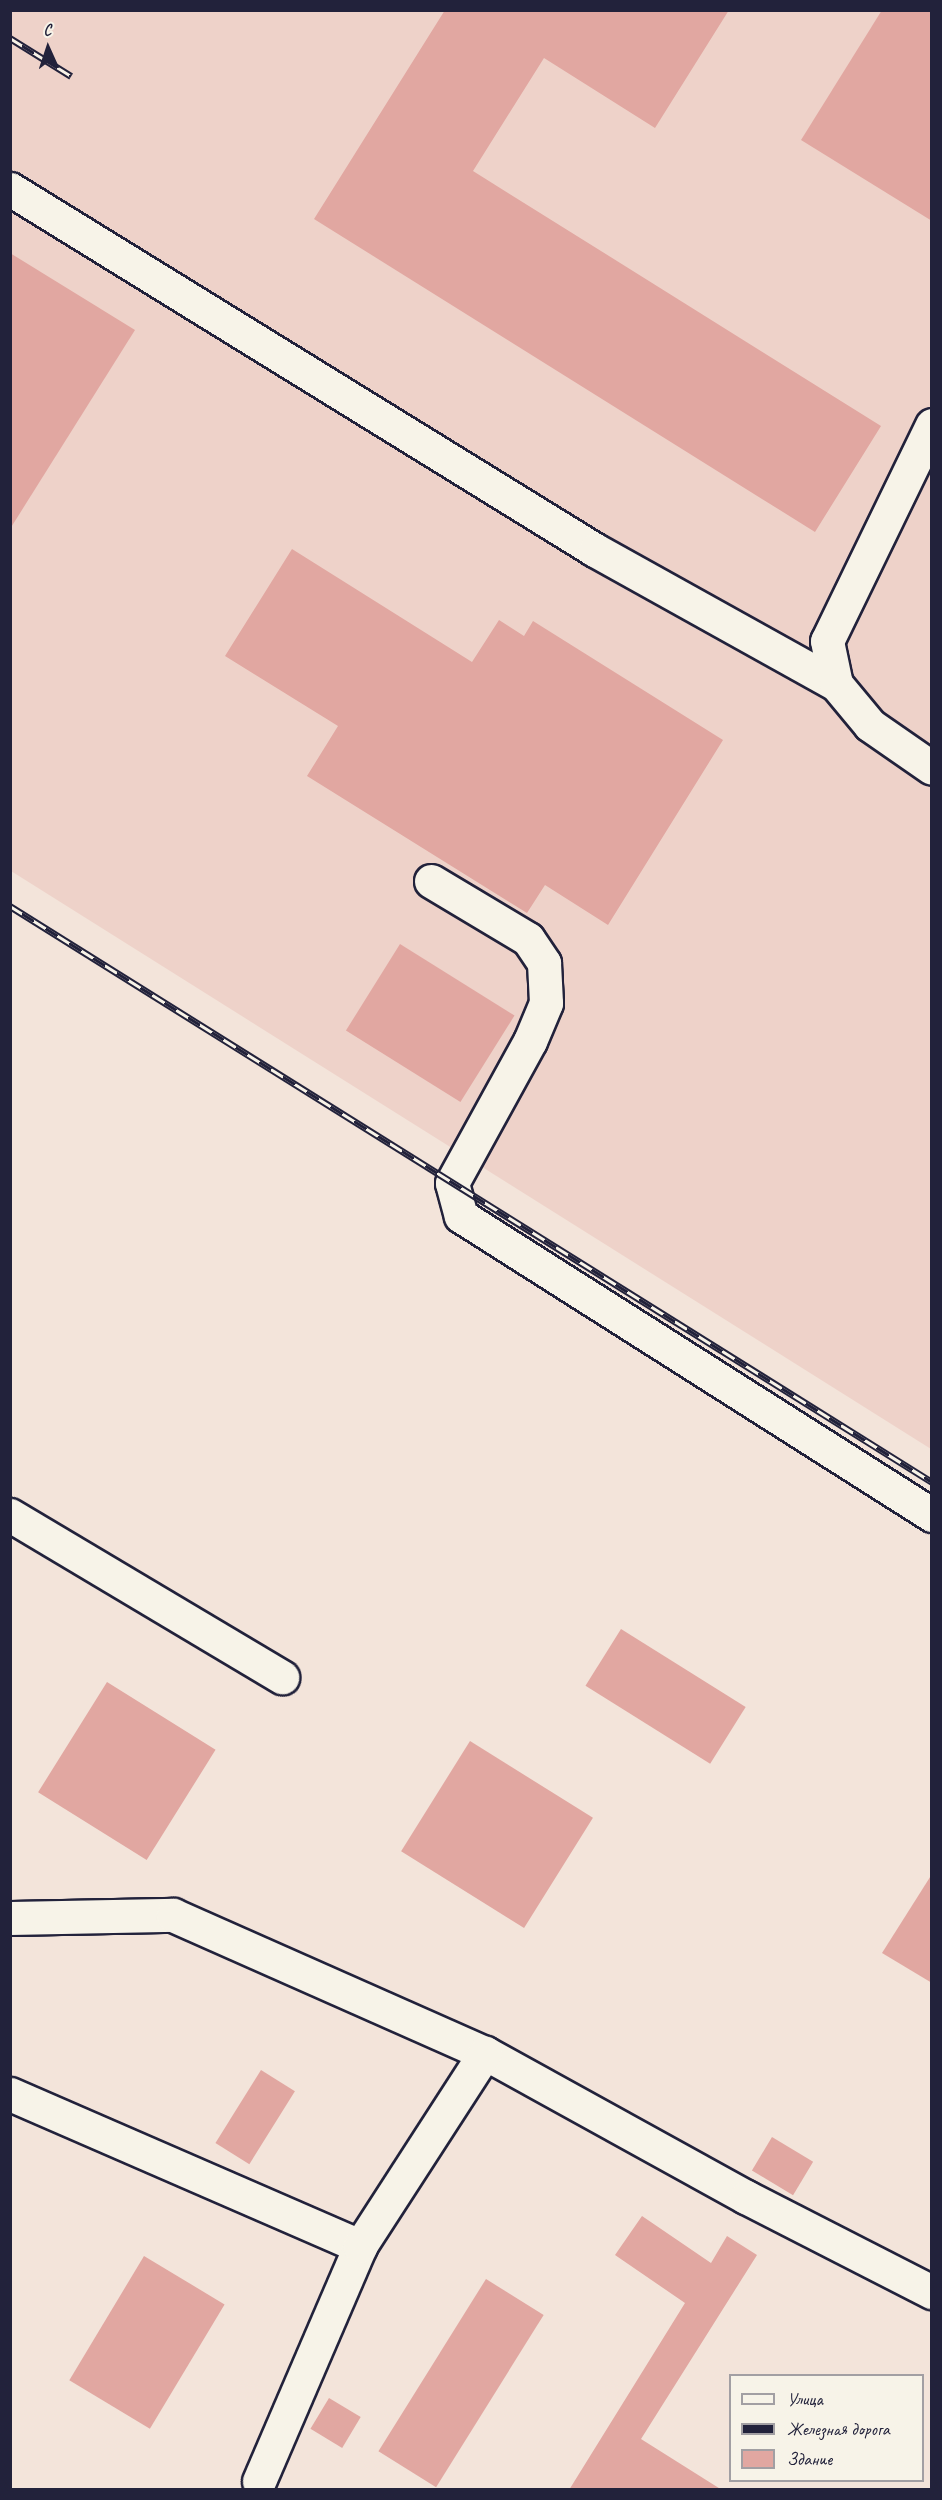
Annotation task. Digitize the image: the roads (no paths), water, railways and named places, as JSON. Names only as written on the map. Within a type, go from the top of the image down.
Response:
[{"type":"lane","points":[[10,189],[595,550],[836,684],[870,724],[932,768]]},
{"type":"lane","points":[[836,684],[827,641],[844,598],[932,425]]},
{"type":"lane","points":[[431,881],[528,939],[544,963],[546,1004],[530,1041],[452,1184],[461,1216],[932,1515]]},
{"type":"lane","points":[[10,1515],[282,1677]]},
{"type":"lane","points":[[10,1918],[173,1915],[485,2053],[746,2197],[932,2292]]},
{"type":"lane","points":[[258,2481],[360,2246],[485,2053]]},
{"type":"lane","points":[[10,2094],[360,2246]]},
{"type":"railway","points":[[10,38],[71,76]]},
{"type":"railway","points":[[10,906],[932,1482]]}]
